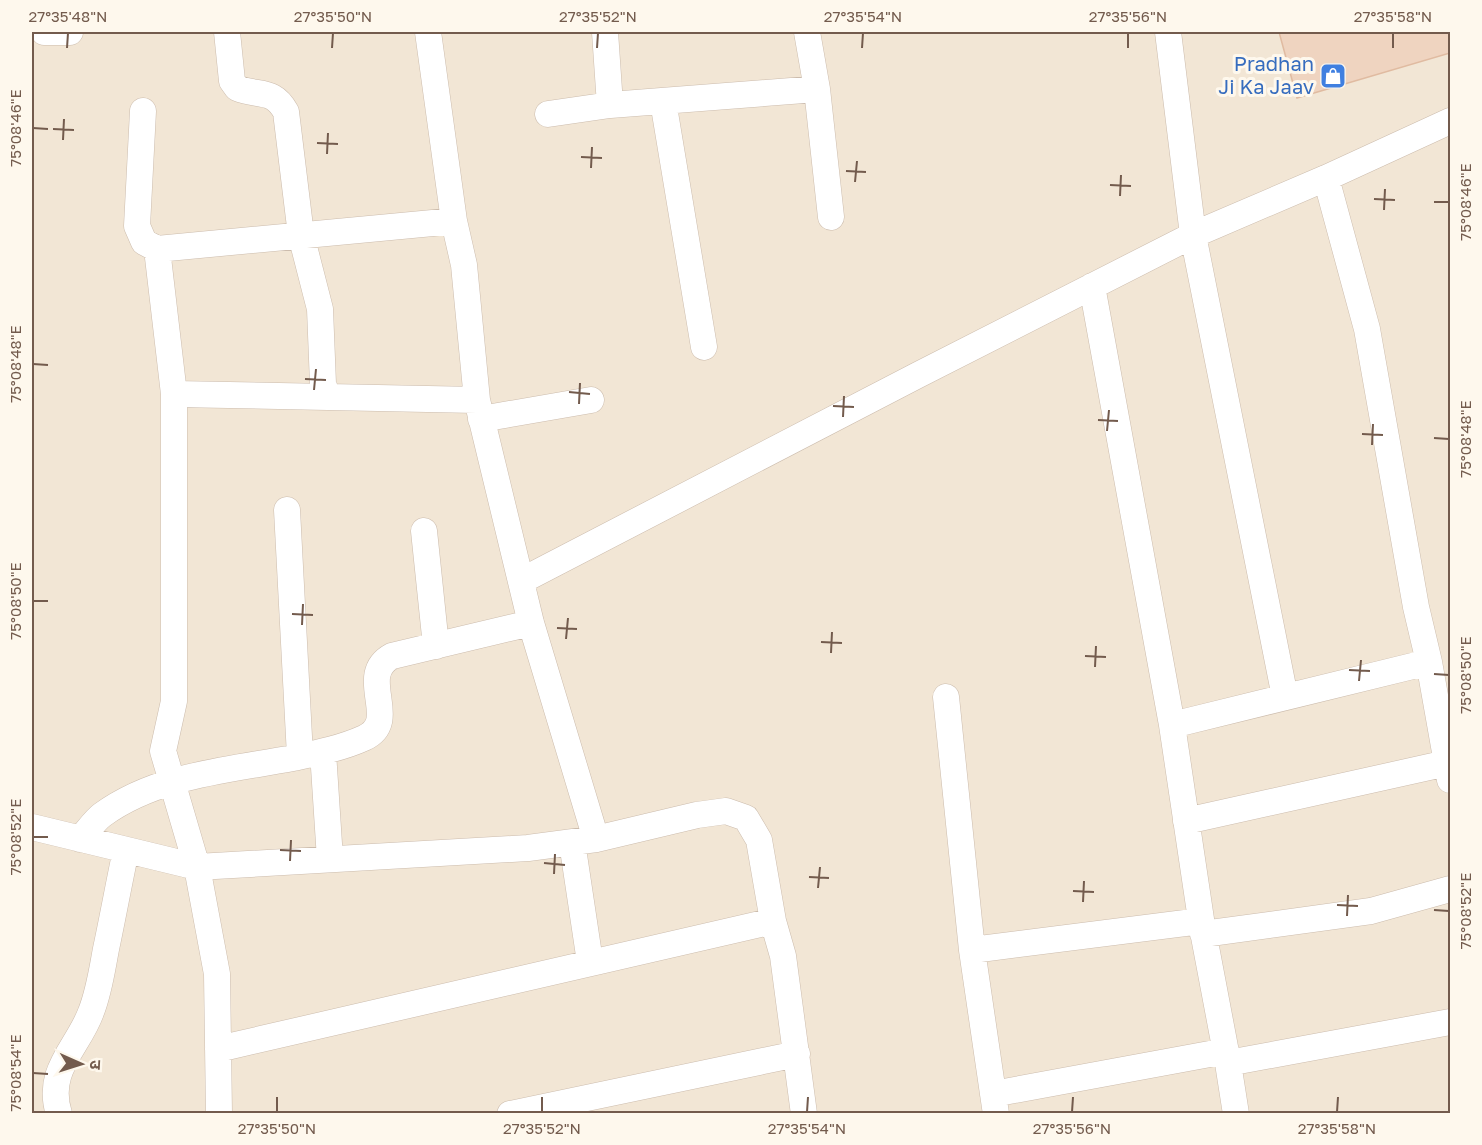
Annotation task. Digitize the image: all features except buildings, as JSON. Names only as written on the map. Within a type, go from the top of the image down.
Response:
[{"type":"street","points":[[44,32],[70,32]]},
{"type":"street","points":[[227,32],[232,81],[237,88],[270,95],[280,100],[286,112],[302,235],[320,309],[323,384],[328,398]]},
{"type":"street","points":[[428,32],[454,221],[464,265],[479,410],[584,841],[590,962]]},
{"type":"street","points":[[605,32],[610,105]]},
{"type":"street","points":[[807,32],[817,88],[831,217]]},
{"type":"street","points":[[1168,32],[1193,235],[1285,697]]},
{"type":"street","points":[[548,114],[610,105],[817,88]]},
{"type":"street","points":[[663,101],[704,347]]},
{"type":"street","points":[[143,111],[137,226],[144,242],[157,249],[454,221]]},
{"type":"street","points":[[521,580],[1193,235],[1326,178],[1450,121]]},
{"type":"street","points":[[1186,821],[1449,771],[1446,729],[1416,608],[1367,330],[1326,178]]},
{"type":"street","points":[[157,249],[174,394],[174,701],[163,751],[197,867],[218,974],[219,1113]]},
{"type":"street","points":[[1092,286],[1172,725],[1202,927],[1236,1113]]},
{"type":"street","points":[[174,394],[328,398],[479,410],[591,400]]},
{"type":"street","points":[[287,510],[311,754],[330,859]]},
{"type":"street","points":[[424,531],[436,646]]},
{"type":"street","points":[[80,839],[100,816],[128,800],[171,781],[311,754],[366,738],[376,729],[381,717],[377,683],[378,667],[383,660],[531,623]]},
{"type":"street","points":[[1172,725],[1429,662]]},
{"type":"street","points":[[946,697],[972,950],[994,1104],[1227,1057],[1450,1022]]},
{"type":"street","points":[[33,828],[197,867],[528,848],[584,841],[697,815],[726,812],[746,818],[759,840],[773,921],[783,956],[804,1113]]},
{"type":"street","points":[[59,1113],[57,1087],[60,1066],[84,1029],[92,1011],[126,850]]},
{"type":"street","points":[[972,950],[1371,911],[1450,889]]},
{"type":"street","points":[[218,1049],[773,921]]},
{"type":"street","points":[[510,1113],[797,1054]]},
{"type":"shaded area","points":[[32,32],[1450,32],[1450,1113],[32,1113]]},
{"type":"place","name":"Pradhan Ji Ka Jaav","points":[[1333,76]]}]
